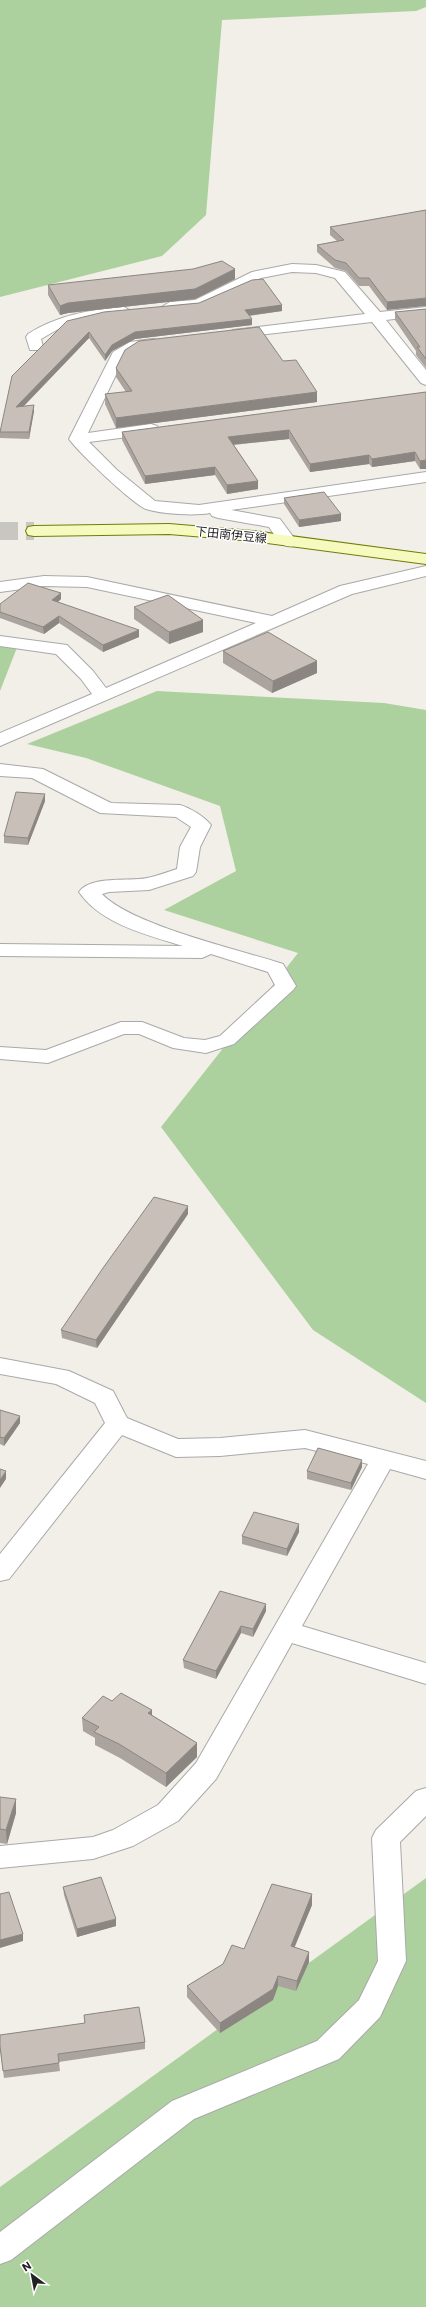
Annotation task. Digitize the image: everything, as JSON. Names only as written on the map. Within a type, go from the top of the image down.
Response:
[{"type":"main road","name":"下田南伊豆線","points":[[34,530],[169,529],[426,559]]},
{"type":"street","points":[[154,308],[198,304],[257,276],[292,268],[316,269],[340,275],[377,318],[426,380]]},
{"type":"street","points":[[35,347],[33,337],[48,326],[73,317],[139,310]]},
{"type":"street","points":[[221,335],[377,318],[426,311]]},
{"type":"street","points":[[77,439],[118,355],[135,345],[166,342]]},
{"type":"street","points":[[77,439],[170,427]]},
{"type":"street","points":[[77,439],[111,473],[150,505],[199,510],[274,523],[289,542]]},
{"type":"street","points":[[199,510],[426,477]]},
{"type":"street","points":[[0,740],[346,590],[426,571]]},
{"type":"street","points":[[0,587],[21,582],[57,579],[87,582],[272,622]]},
{"type":"street","points":[[0,641],[61,648],[87,675],[102,695]]},
{"type":"street","points":[[0,770],[36,773],[107,809],[180,811],[201,825],[190,847],[186,872],[149,884],[107,886],[89,892],[102,906],[146,928],[276,968],[286,986],[227,1040],[206,1047],[180,1044],[142,1028],[121,1028],[48,1057],[0,1053]]},
{"type":"street","points":[[0,950],[227,952]]},
{"type":"street","points":[[0,1366],[61,1377],[104,1397],[118,1424],[176,1448],[220,1448],[305,1439],[426,1470]]},
{"type":"street","points":[[0,1572],[9,1547],[118,1424]]},
{"type":"street","points":[[0,1857],[93,1848],[123,1838],[168,1814],[206,1772],[383,1459]]},
{"type":"street","points":[[286,1630],[426,1674]]},
{"type":"street","points":[[0,2250],[183,2110],[328,2050],[370,2008],[392,1961],[386,1838],[426,1799]]},
{"type":"green space","points":[[0,0],[426,0],[426,7],[416,11],[222,20],[206,215],[162,256],[0,297]]},
{"type":"green space","points":[[0,636],[20,640],[0,691]]},
{"type":"green space","points":[[157,691],[384,703],[426,710],[426,1403],[313,1330],[161,1127],[298,953],[164,910],[236,871],[220,806],[86,758],[27,744]]},
{"type":"green space","points":[[426,1878],[426,2307],[0,2307],[0,2187]]},
{"type":"building","points":[[426,210],[426,298],[387,302],[369,278],[359,278],[346,263],[335,260],[317,245],[344,240],[330,227]]},
{"type":"building","points":[[222,261],[235,269],[195,289],[68,303],[60,306],[48,285],[193,269]]},
{"type":"building","points":[[263,279],[282,305],[245,310],[252,319],[135,332],[112,345],[105,355],[89,332],[16,407],[34,405],[29,432],[0,432],[12,376],[67,321],[104,312],[199,303],[252,280]]},
{"type":"building","points":[[426,309],[426,359],[417,347],[420,347],[395,312]]},
{"type":"building","points":[[259,327],[283,361],[296,360],[317,392],[116,418],[105,394],[132,391],[116,368],[125,350],[139,341]]},
{"type":"building","points":[[426,392],[426,460],[420,461],[415,452],[372,459],[369,455],[310,464],[289,430],[228,437],[258,481],[227,485],[215,467],[145,476],[122,432]]},
{"type":"building","points":[[324,492],[341,514],[299,520],[284,498]]},
{"type":"building","points":[[28,583],[61,593],[52,600],[139,630],[103,645],[59,616],[43,627],[0,612],[0,604]]},
{"type":"building","points":[[168,595],[203,620],[169,632],[134,607]]},
{"type":"building","points":[[268,632],[317,661],[273,681],[223,651]]},
{"type":"building","points":[[16,792],[45,794],[28,838],[4,836]]},
{"type":"building","points":[[154,1197],[188,1206],[96,1340],[61,1330],[103,1268]]},
{"type":"building","points":[[0,1410],[20,1416],[4,1438],[0,1437]]},
{"type":"building","points":[[318,1448],[362,1460],[351,1483],[307,1471]]},
{"type":"building","points":[[0,1469],[6,1471],[0,1480]]},
{"type":"building","points":[[254,1512],[299,1524],[287,1549],[242,1536]]},
{"type":"building","points":[[220,1591],[266,1604],[253,1629],[241,1626],[216,1671],[183,1660]]},
{"type":"building","points":[[121,1693],[152,1710],[148,1713],[197,1743],[166,1773],[119,1744],[94,1732],[99,1727],[82,1718],[103,1696],[112,1701]]},
{"type":"building","points":[[0,1797],[16,1799],[6,1830],[0,1829]]},
{"type":"building","points":[[101,1877],[116,1919],[77,1929],[63,1887]]},
{"type":"building","points":[[272,1884],[312,1894],[291,1946],[309,1952],[297,1981],[278,1976],[273,1989],[220,2023],[187,1986],[223,1964],[232,1945],[244,1949]]},
{"type":"building","points":[[9,1892],[23,1934],[0,1940],[0,1894]]},
{"type":"building","points":[[139,2007],[145,2042],[58,2054],[59,2063],[3,2071],[0,2035],[85,2023],[84,2015]]},
{"type":"tunnel","points":[[0,531],[34,531]]}]
